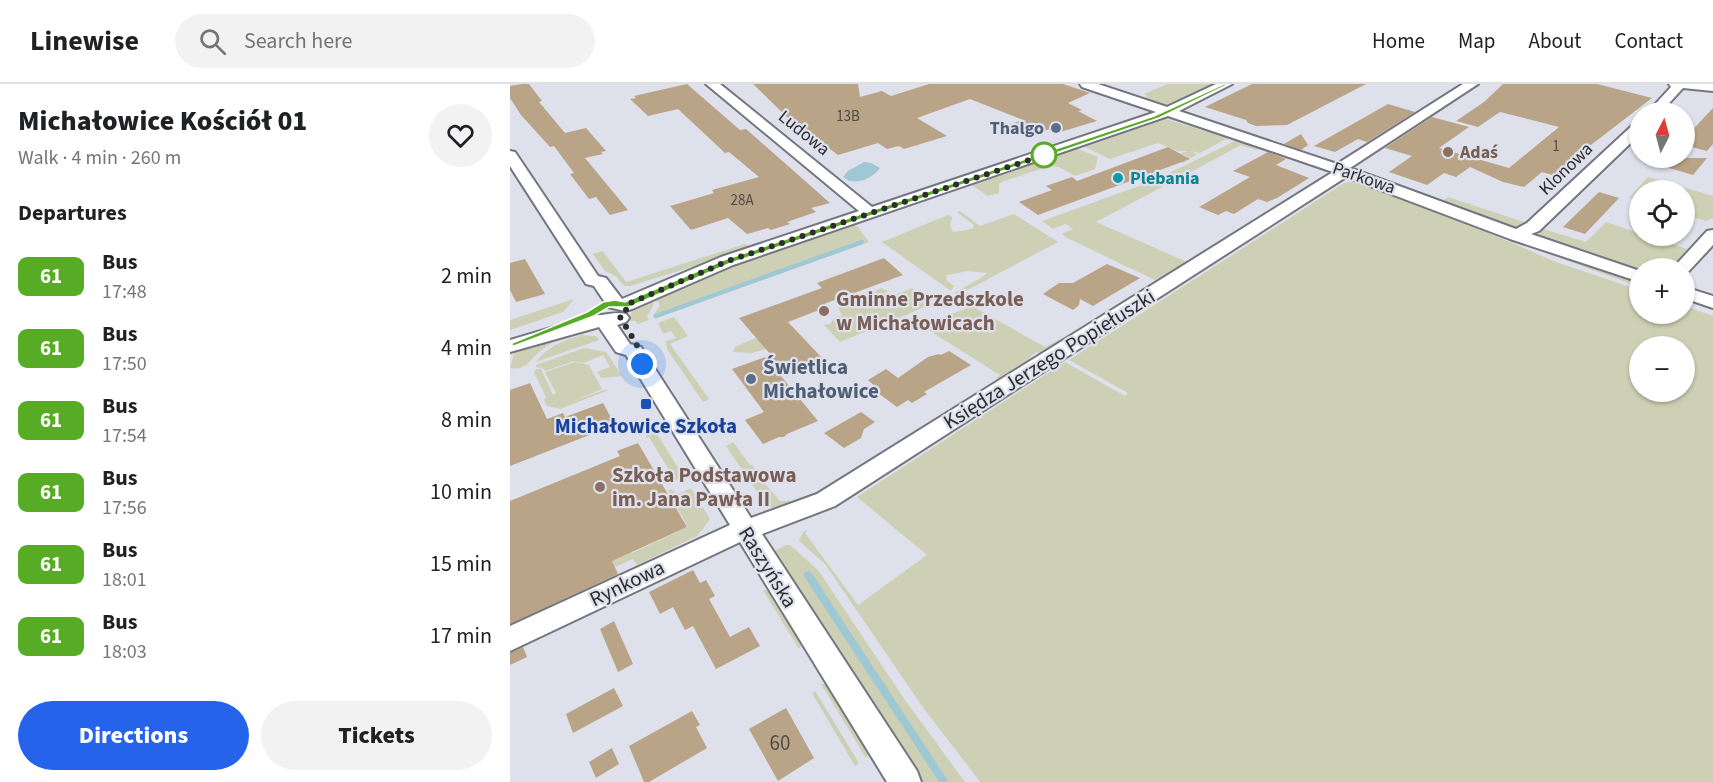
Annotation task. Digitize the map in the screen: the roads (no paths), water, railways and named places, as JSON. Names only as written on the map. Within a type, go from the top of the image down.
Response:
[{"type":"street","name":"Ludowa","points":[[712,84],[864,207],[869,214]]},
{"type":"street","name":"Parkowa","points":[[1086,84],[1341,170],[1516,235],[1629,273]]},
{"type":"street","points":[[510,345],[607,313],[718,265],[1167,112],[1226,84]]},
{"type":"street","name":"Księdza Jerzego Popiełuszki","points":[[745,530],[826,500],[1341,175],[1343,165],[1472,84]]},
{"type":"street","points":[[1664,102],[1677,88],[1676,84],[1713,87]]},
{"type":"street","name":"Klonowa","points":[[1516,235],[1533,227],[1629,136]]},
{"type":"street","name":"Raszyńska","points":[[510,155],[592,280],[588,284],[607,313],[623,348],[634,351],[905,782]]},
{"type":"street","points":[[1691,258],[1713,235]]},
{"type":"street","points":[[1695,296],[1713,302]]},
{"type":"street","name":"Rynkowa","points":[[510,639],[723,537],[745,530]]},
{"type":"water","points":[[864,162],[880,168],[874,175],[862,180],[849,181],[843,177],[848,171]]},
{"type":"waterway","points":[[656,316],[862,242]]},
{"type":"waterway","points":[[808,575],[944,782]]},
{"type":"place","name":"Thalgo","points":[[1056,128]]},
{"type":"place","name":"Adaś","points":[[1448,152]]},
{"type":"place","name":"Plebania","points":[[1118,178]]},
{"type":"place","name":"Gminne Przedszkole w Michałowicach","points":[[824,311]]},
{"type":"place","name":"Świetlica Michałowice","points":[[751,379]]},
{"type":"place","name":"Michałowice Szkoła","points":[[646,404]]},
{"type":"place","name":"Szkoła Podstawowa im. Jana Pawła II","points":[[600,487]]}]
